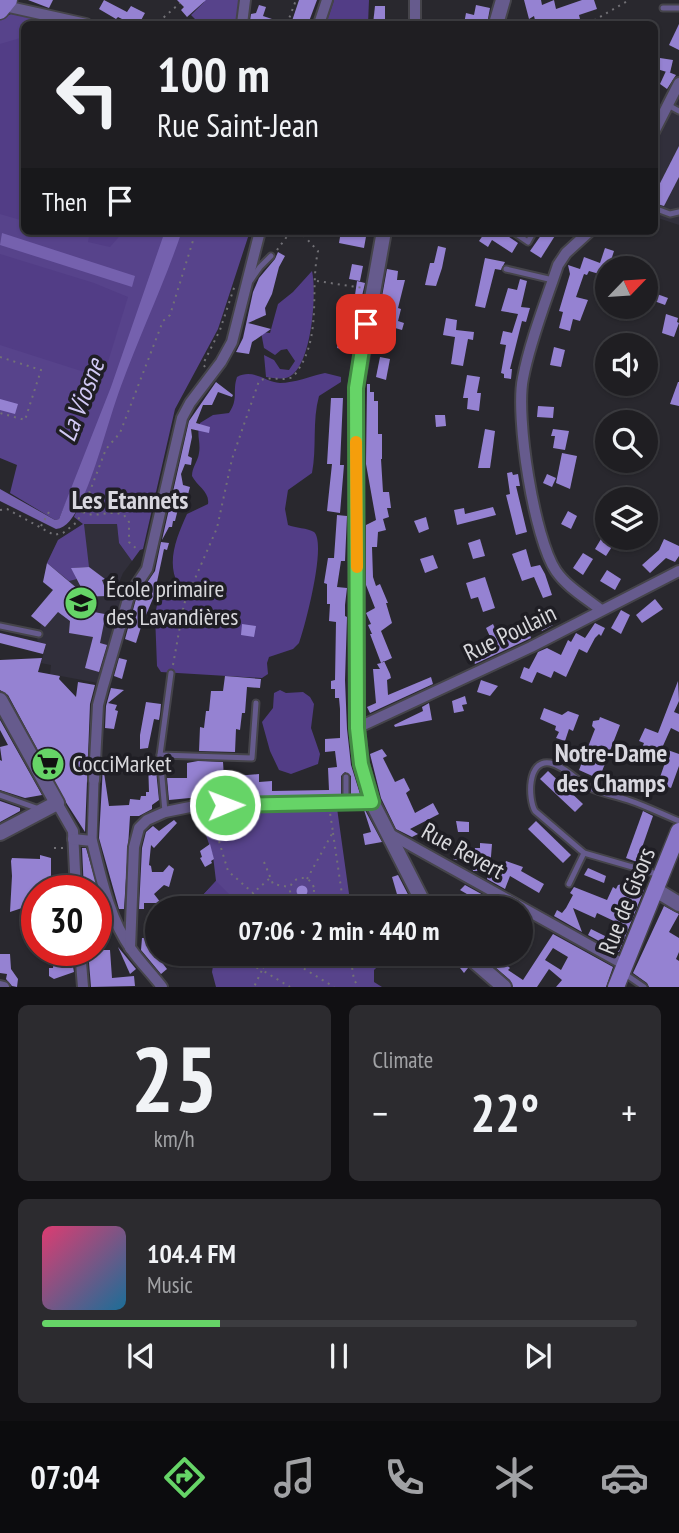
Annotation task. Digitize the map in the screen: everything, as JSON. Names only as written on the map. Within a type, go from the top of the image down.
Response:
[{"type":"main road","name":"Rue de Gisors","points":[[621,975],[679,831]]},
{"type":"street","points":[[242,21],[246,0]]},
{"type":"street","points":[[320,21],[327,0]]},
{"type":"street","points":[[415,0],[415,21]]},
{"type":"street","points":[[497,21],[503,0]]},
{"type":"street","points":[[4,6],[72,21]]},
{"type":"street","points":[[658,124],[679,83]]},
{"type":"street","points":[[658,103],[667,106]]},
{"type":"street","points":[[162,987],[130,948],[109,901],[92,841],[97,717],[103,686],[130,596],[147,569],[182,418],[232,342],[239,289],[259,235]]},
{"type":"street","points":[[383,235],[356,388],[357,728],[361,764],[372,802],[420,896]]},
{"type":"street","points":[[586,235],[566,253],[558,265],[523,377],[521,421],[535,512],[547,554],[561,577],[601,610]]},
{"type":"street","name":"Rue Poulain","points":[[357,728],[531,647],[679,572]]},
{"type":"street","points":[[0,700],[73,831],[75,875]]},
{"type":"street","points":[[130,948],[134,847],[139,828],[147,820],[165,812],[200,806],[372,802]]},
{"type":"street","points":[[0,833],[57,803]]},
{"type":"street","name":"Rue Revert","points":[[390,834],[621,975]]},
{"type":"street","points":[[73,839],[92,841]]},
{"type":"street","points":[[659,883],[679,904]]},
{"type":"street","points":[[81,966],[82,987]]},
{"type":"street","points":[[479,966],[503,987]]},
{"type":"lane","points":[[663,8],[679,8]]},
{"type":"lane","points":[[667,106],[679,111]]},
{"type":"lane","points":[[658,210],[670,214],[679,212]]},
{"type":"lane","points":[[518,235],[528,242],[532,235]]},
{"type":"lane","points":[[239,289],[271,256]]},
{"type":"lane","points":[[506,269],[553,280]]},
{"type":"lane","points":[[0,626],[39,634]]},
{"type":"lane","points":[[165,812],[160,755],[171,673]]},
{"type":"lane","points":[[160,755],[252,758],[256,703]]},
{"type":"lane","points":[[659,883],[584,853],[535,811],[530,803],[531,782],[537,769],[543,764],[551,763],[592,789],[631,801],[679,821]]},
{"type":"lane","points":[[346,777],[346,804]]},
{"type":"lane","points":[[0,795],[42,810]]},
{"type":"lane","points":[[569,884],[584,853]]},
{"type":"lane","points":[[621,975],[644,987]]},
{"type":"path","points":[[289,21],[296,0]]},
{"type":"path","points":[[592,21],[629,0]]},
{"type":"path","points":[[162,21],[180,3]]},
{"type":"path","points":[[0,510],[7,509],[54,535],[77,522],[106,449],[120,433],[163,321],[170,315],[195,235]]},
{"type":"path","points":[[271,256],[289,235]]},
{"type":"path","points":[[171,673],[184,604],[217,528],[232,459],[259,381],[265,378],[289,379],[297,372],[307,350],[316,316],[316,280],[313,272],[318,251],[304,235]]},
{"type":"path","points":[[316,280],[372,290]]},
{"type":"path","points":[[210,377],[203,364],[239,289]]},
{"type":"path","points":[[0,357],[41,370],[25,421],[0,413]]},
{"type":"path","points":[[40,527],[48,512]]},
{"type":"path","points":[[82,512],[93,516],[115,512],[124,514],[129,522],[129,542],[142,553]]},
{"type":"path","points":[[326,804],[330,808],[342,896]]},
{"type":"path","points":[[215,815],[212,818],[228,871],[254,896]]},
{"type":"path","points":[[307,879],[333,832]]},
{"type":"path","points":[[264,862],[273,884],[290,887]]},
{"type":"path","points":[[253,893],[270,877]]},
{"type":"path","points":[[290,887],[299,878],[307,879],[314,888],[312,896]]},
{"type":"path","points":[[290,887],[292,896]]},
{"type":"path","points":[[253,966],[289,987]]},
{"type":"path","points":[[254,987],[264,966]]},
{"type":"path","points":[[300,966],[334,987]]},
{"type":"path","points":[[352,966],[354,979],[359,987]]},
{"type":"shaded area","points":[[203,0],[240,0],[237,21],[197,21],[191,15]]},
{"type":"shaded area","points":[[334,0],[369,0],[368,21],[327,21]]},
{"type":"shaded area","points":[[11,14],[51,21],[21,21],[21,235],[249,235],[218,329],[175,409],[143,549],[132,561],[119,543],[117,524],[84,524],[89,567],[72,568],[77,579],[69,581],[47,563],[58,540],[83,524],[74,517],[86,488],[74,484],[59,519],[55,520],[10,493],[17,465],[0,458],[0,19]]},
{"type":"shaded area","points":[[21,38],[21,220],[0,214],[0,44]]},
{"type":"shaded area","points":[[679,97],[679,225],[658,218],[658,140]]},
{"type":"shaded area","points":[[2,233],[135,276],[132,287],[0,245]]},
{"type":"shaded area","points":[[89,235],[120,235],[110,247],[88,242]]},
{"type":"shaded area","points":[[164,235],[181,235],[121,386],[96,464],[78,508],[69,522],[56,529],[0,501],[0,489],[55,520],[59,519],[111,387]]},
{"type":"shaded area","points":[[0,254],[94,283],[128,297],[103,378],[0,345]]},
{"type":"shaded area","points":[[312,271],[313,311],[303,359],[289,377],[266,377],[264,355],[274,360],[280,369],[289,370],[295,361],[287,349],[275,355],[264,348],[261,332],[270,333],[278,304]]},
{"type":"shaded area","points":[[325,373],[341,377],[341,382],[319,396],[312,473],[288,490],[285,509],[288,525],[314,532],[317,539],[314,586],[299,643],[293,649],[269,657],[268,674],[262,678],[161,672],[157,666],[155,615],[158,600],[173,592],[178,584],[173,558],[187,514],[208,504],[205,493],[192,476],[199,453],[200,423],[213,415],[229,413],[234,403],[237,377],[248,374],[280,383]]},
{"type":"shaded area","name":"École primaire des Lavandières","points":[[84,524],[117,524],[119,543],[132,561],[118,585],[125,588],[98,683],[50,674],[51,665],[41,663],[46,645],[37,641],[41,624],[31,616],[52,590],[43,582],[47,563],[58,540]]},
{"type":"shaded area","points":[[280,690],[286,693],[303,692],[314,704],[311,728],[320,754],[318,764],[291,774],[279,770],[270,751],[262,722],[273,708],[274,693]]},
{"type":"shaded area","points":[[337,808],[349,896],[202,896],[216,881],[213,856],[198,811]]},
{"type":"shaded area","points":[[216,881],[231,896],[202,896]]},
{"type":"shaded area","points":[[213,966],[378,966],[374,970],[374,982],[382,987],[216,987]]},
{"type":"building","points":[[28,0],[53,0],[49,8]]},
{"type":"building","points":[[104,0],[127,12],[131,6],[145,13],[141,21],[126,21],[118,17],[116,19],[99,9]]},
{"type":"building","points":[[177,0],[206,0],[187,17],[181,10],[184,7]]},
{"type":"building","points":[[299,0],[317,0],[309,21],[292,21]]},
{"type":"building","points":[[524,0],[541,0],[542,5],[554,0],[556,9],[582,0],[594,0],[597,9],[579,15],[580,19],[573,21],[535,21],[534,16],[529,19]]},
{"type":"building","points":[[259,5],[266,7],[263,16],[272,19],[271,21],[250,21],[251,14],[256,13]]},
{"type":"building","points":[[476,5],[490,8],[488,21],[465,21],[466,13],[474,15]]},
{"type":"building","points":[[375,6],[385,6],[385,21],[373,21]]},
{"type":"building","points":[[679,24],[679,50],[669,45]]},
{"type":"building","points":[[660,58],[673,60],[670,73],[658,69]]},
{"type":"building","points":[[666,71],[676,75],[667,89],[660,84]]},
{"type":"building","points":[[679,146],[679,177],[664,206],[658,204],[658,187]]},
{"type":"building","points":[[339,235],[366,235],[364,248],[339,243]]},
{"type":"building","points":[[483,235],[506,235],[518,243],[512,253],[492,240],[488,247],[479,241]]},
{"type":"building","points":[[541,235],[555,235],[541,258],[530,251]]},
{"type":"building","points":[[438,246],[446,248],[436,286],[425,285],[430,263],[434,263]]},
{"type":"building","points":[[605,248],[614,251],[612,256],[602,256]]},
{"type":"building","points":[[278,252],[285,256],[265,308],[266,315],[248,323],[271,329],[252,342],[249,354],[236,352],[243,338],[253,292],[259,278]]},
{"type":"building","points":[[584,257],[595,261],[595,273],[589,271],[587,275],[584,274],[576,297],[588,300],[580,321],[573,319],[570,331],[559,328],[563,312],[559,311],[570,274],[568,265],[580,269]]},
{"type":"building","points":[[485,258],[505,262],[501,270],[495,269],[485,308],[475,306]]},
{"type":"building","points":[[352,264],[363,266],[360,281],[349,279]]},
{"type":"building","points":[[387,269],[398,271],[397,280],[405,280],[398,308],[401,309],[398,321],[404,323],[402,330],[388,326],[385,339],[377,342],[374,341]]},
{"type":"building","points":[[520,279],[527,281],[521,307],[530,308],[526,322],[522,321],[510,369],[511,379],[504,378],[501,373],[506,345],[500,344],[503,331],[512,333],[518,314],[501,311],[508,288],[517,290]]},
{"type":"building","points":[[357,281],[365,283],[359,309],[347,306],[349,295],[355,295]]},
{"type":"building","points":[[658,294],[668,298],[665,305],[658,302]]},
{"type":"building","points":[[666,314],[678,318],[674,337],[662,333]]},
{"type":"building","points":[[446,318],[457,320],[456,330],[474,332],[473,340],[468,339],[463,366],[451,364],[455,337],[443,335]]},
{"type":"building","points":[[342,323],[354,325],[349,351],[337,348]]},
{"type":"building","points":[[554,347],[565,350],[561,367],[550,365]]},
{"type":"building","points":[[380,357],[390,359],[386,380],[376,377]]},
{"type":"building","points":[[467,375],[480,377],[477,393],[481,393],[479,411],[467,409],[468,398],[463,398]]},
{"type":"building","points":[[216,382],[233,395],[232,397],[218,392],[212,405],[203,405],[196,423],[210,427],[209,433],[191,429],[188,456],[192,458],[191,465],[185,464],[181,474],[183,485],[190,487],[186,502],[180,501],[175,521],[162,540],[189,421]]},
{"type":"building","points":[[679,382],[679,406],[670,404]]},
{"type":"building","points":[[367,384],[370,384],[370,392],[374,392],[374,401],[378,401],[378,434],[382,434],[383,492],[389,492],[391,508],[387,508],[389,517],[383,519],[386,530],[378,532],[377,547],[372,547],[373,577],[376,586],[380,584],[388,603],[392,623],[381,631],[392,658],[384,662],[391,678],[387,680],[388,695],[431,677],[433,684],[370,713],[367,707],[376,703],[373,669],[380,669],[377,664],[381,663],[370,634],[368,625],[371,624],[366,613],[375,608],[366,585],[366,525],[376,520],[366,464]]},
{"type":"building","points":[[331,398],[343,398],[340,465],[344,465],[340,513],[327,511],[332,464],[327,464]]},
{"type":"building","points":[[0,399],[18,404],[15,414],[0,410]]},
{"type":"building","points":[[538,406],[554,407],[553,418],[537,417]]},
{"type":"building","points":[[435,415],[445,415],[446,426],[436,427]]},
{"type":"building","points":[[485,429],[495,431],[490,468],[478,468]]},
{"type":"building","points":[[553,429],[569,431],[565,450],[553,448]]},
{"type":"building","points":[[562,453],[577,456],[570,489],[556,483]]},
{"type":"building","points":[[512,472],[513,475],[518,474],[520,486],[516,486],[527,532],[516,535],[506,495],[510,494],[507,473]]},
{"type":"building","points":[[547,474],[556,478],[552,487],[543,483]]},
{"type":"building","points":[[493,507],[496,515],[457,525],[454,510],[464,508],[465,514]]},
{"type":"building","points":[[568,511],[577,516],[571,529],[561,524]]},
{"type":"building","points":[[337,515],[347,516],[345,561],[341,561],[337,587],[347,588],[347,729],[351,765],[360,794],[351,794],[351,776],[345,772],[341,776],[341,795],[169,800],[167,778],[187,778],[187,763],[198,761],[223,762],[224,777],[259,774],[259,782],[272,781],[272,791],[329,790],[328,768],[337,767],[335,751],[325,752],[325,739],[340,738],[340,709],[339,698],[335,698],[335,689],[331,689],[331,681],[335,680],[336,622],[329,621],[330,604],[327,604],[327,584],[324,583],[328,558],[334,558]]},
{"type":"building","points":[[426,517],[429,529],[419,533],[414,521]]},
{"type":"building","points":[[480,539],[485,556],[473,559],[468,543]]},
{"type":"building","points":[[664,539],[679,546],[679,556],[675,562],[666,558],[650,573],[642,565],[659,550]]},
{"type":"building","points":[[161,542],[169,543],[167,550],[164,549],[154,596],[143,622],[146,627],[141,627],[136,643],[125,639],[136,599],[155,571]]},
{"type":"building","points":[[526,549],[531,567],[540,565],[552,595],[543,598],[534,577],[522,581],[512,554]]},
{"type":"building","points":[[597,550],[610,550],[606,556]]},
{"type":"building","points":[[583,553],[593,559],[583,575],[573,568]]},
{"type":"building","points":[[433,555],[438,568],[425,573],[420,559]]},
{"type":"building","points":[[47,563],[85,595],[71,568],[89,567],[105,579],[102,580],[108,596],[76,597],[94,612],[110,615],[104,623],[100,643],[107,645],[99,672],[85,668],[93,637],[69,633],[70,621],[58,612],[45,627],[31,616],[53,590],[43,582]]},
{"type":"building","points":[[607,570],[621,579],[615,590],[600,581]]},
{"type":"building","points":[[485,577],[495,608],[483,612],[478,597],[471,599],[466,583]]},
{"type":"building","points":[[655,599],[663,609],[642,623],[636,615]]},
{"type":"building","points":[[621,610],[630,615],[621,634],[611,628]]},
{"type":"building","points":[[548,614],[553,625],[542,631],[536,620]]},
{"type":"building","points":[[595,623],[605,628],[601,636],[599,634],[595,638],[587,653],[579,649],[566,677],[554,671],[551,678],[537,672],[532,683],[520,678],[524,667],[529,669],[538,652],[547,648],[561,655],[568,640],[571,642],[576,633],[585,638]]},
{"type":"building","points":[[242,624],[256,626],[254,637],[241,635]]},
{"type":"building","points":[[493,624],[500,639],[518,631],[520,636],[529,632],[531,638],[475,664],[471,656],[495,647],[486,628]]},
{"type":"building","points":[[0,633],[46,644],[43,654],[0,643]]},
{"type":"building","points":[[42,658],[38,672],[60,676],[59,679],[76,697],[78,682],[95,685],[90,704],[85,832],[8,695],[0,690],[0,660]]},
{"type":"building","points":[[119,658],[127,660],[122,679],[114,676]]},
{"type":"building","points":[[225,676],[261,679],[260,688],[247,687],[245,713],[242,713],[240,730],[236,729],[235,752],[199,751],[200,727],[204,728],[211,691],[223,691]]},
{"type":"building","points":[[481,680],[498,686],[490,696],[477,692]]},
{"type":"building","points":[[678,681],[679,701],[674,712],[679,714],[679,732],[671,728],[662,748],[679,754],[679,766],[671,788],[658,783],[667,757],[642,748],[644,743],[639,741],[645,728],[658,733]]},
{"type":"building","points":[[111,688],[124,690],[108,703],[117,705],[114,729],[105,728],[106,706]]},
{"type":"building","points":[[465,696],[467,704],[462,705],[464,711],[454,713],[452,701]]},
{"type":"building","points":[[146,702],[161,704],[160,714],[159,720],[154,719],[148,748],[140,749],[140,735]]},
{"type":"building","points":[[429,703],[432,720],[395,727],[394,725],[423,711],[422,707]]},
{"type":"building","points":[[544,708],[562,715],[568,711],[579,715],[573,731],[569,729],[565,741],[556,738],[559,732],[555,730],[556,726],[540,719]]},
{"type":"building","points":[[600,717],[620,725],[599,779],[579,770],[595,729],[592,726],[593,721],[599,720]]},
{"type":"building","points":[[0,720],[42,795],[25,798],[0,790],[0,747],[8,745],[0,730]]},
{"type":"building","points":[[382,749],[387,756],[383,758],[395,782],[404,778],[410,790],[406,793],[415,813],[433,803],[439,814],[410,829],[418,834],[412,837],[396,829],[381,798],[370,754]]},
{"type":"building","points":[[148,760],[155,760],[159,800],[152,805],[152,809],[139,816],[130,816],[124,909],[119,909],[112,875],[109,875],[99,838],[103,766],[109,806],[129,805],[130,799],[140,800],[141,796],[146,796],[146,792],[149,792]]},
{"type":"building","points":[[548,771],[583,804],[575,812],[540,779]]},
{"type":"building","points":[[0,801],[20,808],[20,811],[0,822]]},
{"type":"building","points":[[364,810],[382,842],[365,845],[363,834],[371,832]]},
{"type":"building","points":[[643,811],[653,816],[637,862],[626,858]]},
{"type":"building","points":[[174,820],[177,823],[154,848],[151,845],[149,865],[152,872],[163,872],[169,865],[174,869],[169,887],[164,885],[154,894],[156,896],[145,896],[144,909],[139,909],[142,848],[146,832],[153,826],[159,831]]},
{"type":"building","points":[[456,821],[469,822],[469,832],[458,832]]},
{"type":"building","points":[[536,821],[571,855],[563,863],[528,829]]},
{"type":"building","points":[[480,843],[492,844],[490,869],[502,873],[506,861],[523,867],[521,871],[544,884],[539,893],[510,876],[505,889],[487,879],[489,871],[473,871],[472,865],[453,859],[457,844],[460,850],[460,847],[474,851],[475,848],[480,848]]},
{"type":"building","points":[[210,844],[214,859],[205,867],[200,851]]},
{"type":"building","points":[[82,848],[86,848],[94,875],[83,875]]},
{"type":"building","points":[[40,855],[51,858],[51,875],[21,875],[21,908],[10,912],[12,858],[40,859]]},
{"type":"building","points":[[588,868],[606,876],[604,883],[584,875]]},
{"type":"building","points":[[398,875],[409,896],[398,896],[392,877]]},
{"type":"building","points":[[628,883],[644,890],[619,952],[588,935],[591,929],[609,938],[616,922],[597,913],[595,918],[573,908],[582,932],[554,916],[557,910],[562,913],[566,908],[574,887],[607,900],[613,887],[616,889],[618,885]]},
{"type":"building","points":[[465,885],[485,896],[470,896],[460,890]]},
{"type":"building","points":[[298,887],[306,887],[306,895],[298,895]]},
{"type":"building","points":[[664,906],[679,914],[669,932],[679,938],[676,959],[679,961],[679,987],[649,987],[633,973]]},
{"type":"building","points":[[553,934],[613,967],[606,987],[556,987],[562,980],[549,969],[537,987],[513,987],[510,980],[494,966],[508,966],[510,968],[508,970],[523,980]],"holes":[[[553,948],[568,957],[561,970],[545,960]]]},
{"type":"building","points":[[142,938],[145,938],[145,955],[141,950]]},
{"type":"building","points":[[118,947],[136,969],[130,974]]},
{"type":"building","points":[[0,954],[10,954],[11,969],[18,979],[17,987],[12,986],[6,979],[7,974],[0,973]]},
{"type":"building","points":[[73,966],[74,972],[54,979],[49,976],[49,968]]},
{"type":"building","points":[[89,966],[111,966],[112,978],[134,976],[135,986],[91,987]]},
{"type":"building","points":[[154,966],[165,966],[167,969],[161,974]]},
{"type":"building","points":[[458,966],[468,968],[464,973]]},
{"type":"slow traffic","points":[[356,442],[357,567]]},
{"type":"place","name":"École primaire des Lavandières","points":[[81,603]]},
{"type":"place","name":"CocciMarket","points":[[48,764]]},
{"type":"district","name":"Les Etannets","points":[[130,500]]},
{"type":"district","name":"Notre-Dame des Champs","points":[[611,768]]},
{"type":"route","points":[[225,805],[372,802],[363,775],[357,728],[356,388],[366,324]]},
{"type":"water label","name":"La Viosne","points":[[81,400]]}]
